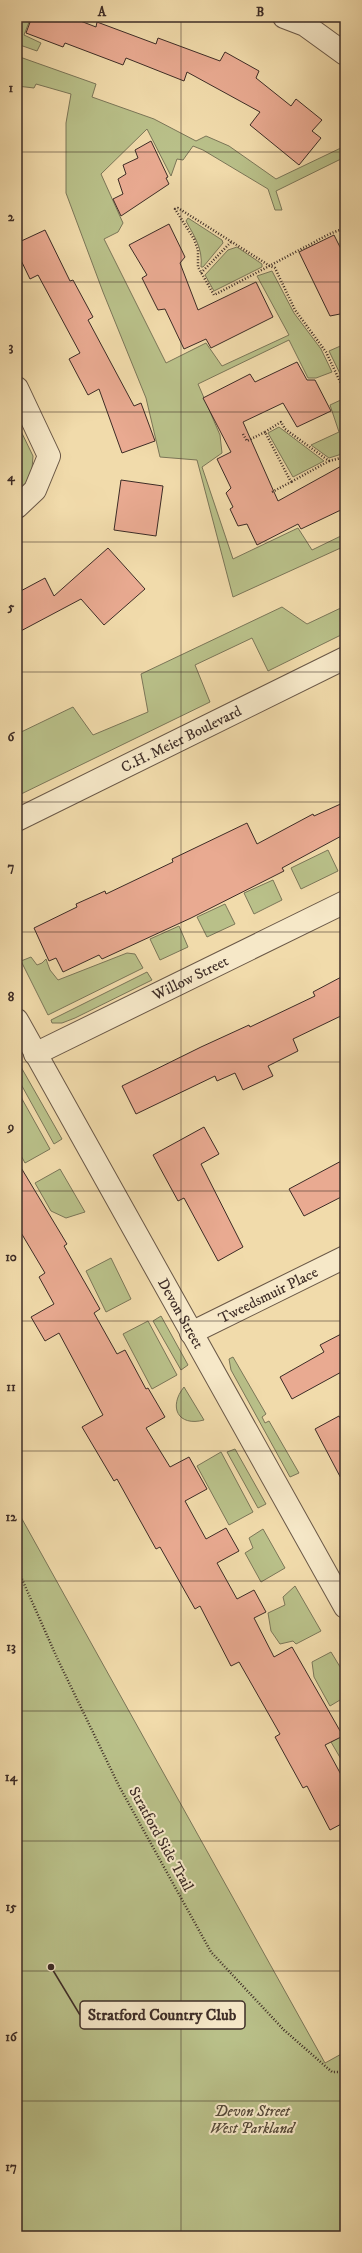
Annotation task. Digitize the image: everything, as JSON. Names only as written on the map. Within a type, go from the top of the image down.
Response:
[{"type":"street","points":[[284,17],[305,25],[345,54]]},
{"type":"street","points":[[17,388],[49,456],[35,490],[17,507]]},
{"type":"street","name":"C.H. Meier Boulevard","points":[[17,820],[345,658]]},
{"type":"street","name":"Willow Street","points":[[35,1054],[345,902]]},
{"type":"street","name":"Devon Street","points":[[17,1020],[345,1607]]},
{"type":"street","name":"Tweedsmuir Place","points":[[191,1333],[345,1257]]},
{"type":"path","points":[[345,230],[322,239],[270,266],[214,295],[198,267],[198,250],[194,239],[175,209],[178,208],[270,266],[275,268],[296,310],[326,352],[345,392]]},
{"type":"path","points":[[201,273],[232,241]]},
{"type":"path","points":[[243,434],[247,441],[281,422],[285,429],[329,461]]},
{"type":"path","points":[[265,432],[291,482]]},
{"type":"path","points":[[272,492],[329,461],[345,457]]},
{"type":"path","name":"Stratford Side Trail","points":[[17,1568],[58,1660],[119,1786],[211,1952],[284,2030],[332,2072],[345,2072]]},
{"type":"green space","points":[[17,17],[31,17],[24,35],[41,43],[37,51],[17,44]]},
{"type":"green space","points":[[17,56],[96,84],[92,97],[154,119],[196,141],[206,136],[229,146],[276,179],[345,146],[345,157],[276,191],[282,210],[275,210],[268,189],[203,150],[193,146],[183,160],[177,159],[171,176],[147,129],[101,174],[123,223],[118,232],[104,239],[166,363],[206,343],[222,366],[289,335],[257,276],[272,271],[294,313],[321,349],[332,372],[316,378],[308,378],[289,340],[198,384],[220,435],[222,453],[202,467],[233,559],[298,528],[312,550],[345,534],[345,546],[233,597],[197,460],[160,457],[146,398],[103,292],[66,193],[66,123],[71,94],[36,84],[34,88],[17,86]]},
{"type":"green space","points":[[188,218],[222,240],[223,243],[203,267],[201,267],[201,254],[197,242],[186,221]]},
{"type":"green space","points":[[237,247],[262,264],[262,267],[214,291],[205,275],[228,250]]},
{"type":"green space","points":[[345,344],[345,384],[329,351]]},
{"type":"green space","points":[[345,398],[345,453],[329,458],[311,445],[339,432],[330,405]]},
{"type":"green space","points":[[17,423],[33,456],[31,482],[17,497]]},
{"type":"green space","points":[[279,427],[324,461],[293,477],[268,433]]},
{"type":"green space","points":[[345,606],[345,633],[268,671],[252,638],[195,665],[210,702],[17,796],[17,734],[73,707],[93,735],[148,712],[141,674],[282,607],[307,624]]},
{"type":"green space","points":[[328,850],[338,871],[301,889],[291,868]]},
{"type":"green space","points":[[273,880],[282,900],[254,914],[244,893]]},
{"type":"green space","points":[[225,904],[235,924],[207,937],[197,917]]},
{"type":"green space","points":[[179,926],[188,947],[160,960],[150,939]]},
{"type":"green space","points":[[127,953],[135,954],[143,968],[48,1015],[21,961],[31,957],[37,965],[46,959],[50,970],[58,980]]},
{"type":"green space","points":[[147,972],[152,980],[75,1018],[62,1023],[52,1023],[51,1020]]},
{"type":"green space","points":[[17,1060],[62,1139],[54,1144],[17,1077]]},
{"type":"green space","points":[[17,1090],[50,1149],[25,1163],[17,1148]]},
{"type":"green space","points":[[60,1169],[85,1212],[66,1218],[51,1211],[35,1183]]},
{"type":"green space","points":[[111,1258],[131,1299],[106,1312],[86,1271]]},
{"type":"green space","points":[[161,1316],[188,1365],[181,1370],[153,1321]]},
{"type":"green space","points":[[148,1321],[177,1375],[152,1389],[123,1334]]},
{"type":"green space","points":[[233,1357],[266,1414],[262,1417],[265,1423],[269,1421],[299,1473],[290,1477],[231,1370],[229,1359]]},
{"type":"green space","points":[[184,1387],[204,1420],[188,1421],[178,1414],[176,1408],[177,1402],[179,1394]]},
{"type":"green space","points":[[235,1449],[266,1504],[258,1508],[227,1452]]},
{"type":"green space","points":[[221,1452],[253,1512],[229,1525],[197,1466]]},
{"type":"green space","name":"Devon Street West Parkland","points":[[17,1510],[325,2063],[345,2052],[345,2236],[17,2236]]},
{"type":"green space","points":[[263,1529],[285,1568],[261,1582],[245,1553],[253,1548],[249,1538]]},
{"type":"green space","points":[[295,1586],[321,1631],[296,1644],[293,1641],[280,1644],[271,1631],[268,1613],[285,1605],[283,1597]]},
{"type":"green space","points":[[331,1652],[345,1675],[345,1697],[330,1706],[314,1677],[312,1662]]},
{"type":"green space","points":[[345,1734],[345,1766],[331,1742]]},
{"type":"building","points":[[32,17],[70,17],[96,27],[97,22],[156,44],[158,38],[220,61],[225,52],[259,71],[256,78],[291,106],[296,99],[322,120],[312,131],[321,138],[299,165],[250,125],[260,112],[187,72],[184,81],[126,58],[123,65],[65,43],[63,47],[26,33]]},
{"type":"building","points":[[151,141],[168,177],[166,178],[169,184],[121,216],[113,199],[123,194],[118,179],[126,174],[123,165],[138,158],[135,150]]},
{"type":"building","points":[[169,224],[185,257],[180,263],[198,310],[256,282],[273,317],[211,348],[206,339],[184,349],[165,309],[158,310],[142,278],[147,275],[129,245]]},
{"type":"building","points":[[45,230],[70,281],[73,280],[93,317],[88,320],[134,406],[141,403],[155,441],[122,453],[99,389],[88,395],[69,359],[80,353],[38,275],[30,279],[17,252],[17,243]]},
{"type":"building","points":[[334,235],[345,257],[345,313],[330,316],[299,252]]},
{"type":"building","points":[[297,362],[307,380],[315,380],[331,411],[297,427],[283,403],[243,422],[278,501],[345,464],[345,508],[301,529],[298,524],[257,545],[247,524],[238,526],[230,509],[233,507],[226,493],[231,488],[217,459],[231,452],[203,398],[250,374],[255,382]]},
{"type":"building","points":[[121,480],[163,486],[156,536],[114,530]]},
{"type":"building","points":[[108,548],[145,589],[104,625],[81,599],[17,633],[17,593],[45,578],[54,596]]},
{"type":"building","points":[[345,802],[345,834],[282,868],[284,871],[191,918],[102,959],[99,955],[63,972],[56,958],[49,961],[34,928],[77,907],[76,904],[105,891],[106,894],[173,862],[172,859],[247,823],[257,844],[313,814],[314,816]]},
{"type":"building","points":[[345,975],[345,1014],[293,1039],[298,1051],[268,1066],[273,1076],[243,1090],[235,1073],[217,1081],[215,1076],[136,1114],[122,1086],[201,1047],[249,1025],[250,1027],[315,996],[313,992]]},
{"type":"building","points":[[204,1127],[219,1154],[201,1164],[243,1247],[218,1261],[184,1198],[178,1201],[153,1155]]},
{"type":"building","points":[[345,1159],[345,1195],[304,1216],[289,1189]]},
{"type":"building","points":[[17,1161],[67,1244],[64,1246],[100,1309],[94,1313],[117,1354],[125,1350],[146,1389],[148,1388],[165,1417],[146,1428],[170,1467],[189,1457],[207,1489],[185,1501],[206,1539],[226,1528],[239,1551],[217,1563],[237,1599],[254,1590],[266,1612],[254,1618],[274,1657],[292,1647],[343,1736],[325,1745],[345,1782],[345,1822],[330,1830],[307,1786],[303,1788],[275,1737],[280,1734],[239,1662],[231,1666],[200,1606],[195,1609],[160,1547],[156,1549],[117,1479],[114,1481],[82,1427],[103,1415],[59,1333],[45,1341],[31,1317],[54,1304],[39,1277],[45,1273],[17,1226]]},
{"type":"building","points":[[345,1332],[345,1370],[292,1399],[280,1377],[324,1352],[320,1345]]},
{"type":"building","points":[[339,1416],[345,1428],[345,1486],[315,1429]]},
{"type":"place","name":"Stratford Country Club","points":[[51,1967]]}]
